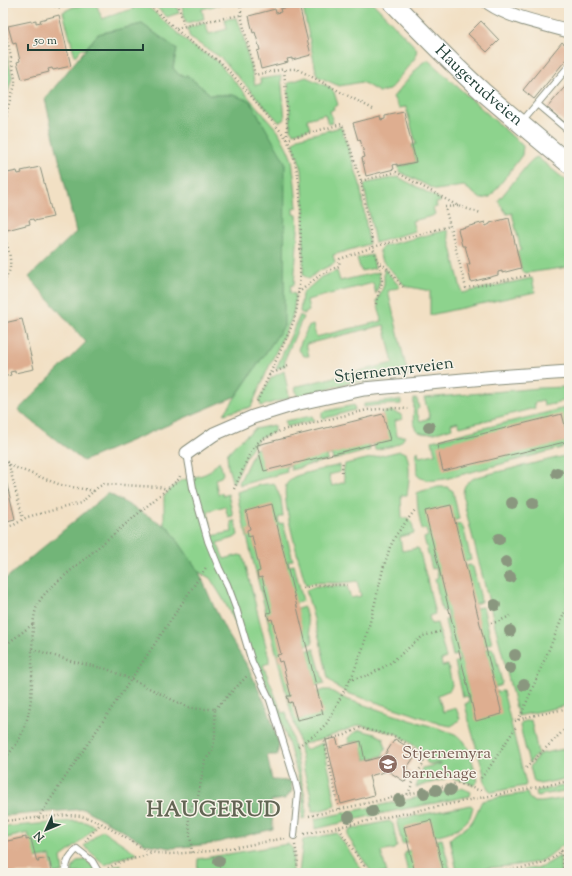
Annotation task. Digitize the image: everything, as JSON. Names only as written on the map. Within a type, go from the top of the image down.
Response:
[{"type":"street","name":"Haugerudveien","points":[[393,3],[482,90],[520,124],[569,164]]},
{"type":"street","points":[[489,3],[501,10],[529,21],[569,31]]},
{"type":"street","name":"Stjernemyrveien","points":[[187,453],[214,434],[254,417],[295,404],[364,389],[569,372]]},
{"type":"lane","points":[[520,124],[569,66]]},
{"type":"lane","points":[[537,104],[569,131]]},
{"type":"lane","points":[[187,453],[193,488],[208,541],[231,596],[252,662],[270,700],[295,780],[298,793],[294,836]]},
{"type":"lane","points":[[66,873],[65,867],[67,862],[77,849],[92,861],[99,873]]},
{"type":"path","points":[[53,3],[57,8],[76,3]]},
{"type":"path","points":[[148,3],[192,43],[220,62],[241,84],[287,139],[293,153],[301,194],[300,275],[297,307],[294,320],[258,399],[258,406]]},
{"type":"path","points":[[178,3],[184,26]]},
{"type":"path","points":[[241,3],[241,15],[255,75],[297,68],[373,109]]},
{"type":"path","points":[[176,28],[241,15]]},
{"type":"path","points":[[3,18],[15,78],[15,84],[7,111],[3,146]]},
{"type":"path","points":[[284,69],[287,106],[287,139]]},
{"type":"path","points":[[287,139],[342,124],[361,181],[373,247],[381,272],[382,283],[377,296],[376,304]]},
{"type":"path","points":[[361,181],[396,172],[458,206],[481,213]]},
{"type":"path","points":[[458,206],[445,207],[466,288],[531,275]]},
{"type":"path","points":[[298,293],[320,275],[339,266],[340,259],[373,247],[450,226]]},
{"type":"path","points":[[3,236],[8,248],[10,265],[7,278],[3,281]]},
{"type":"path","points":[[378,261],[403,287]]},
{"type":"path","points":[[269,375],[288,366]]},
{"type":"path","points":[[234,489],[250,454],[259,441],[280,431],[367,410],[395,408],[408,409]]},
{"type":"path","points":[[3,761],[20,739],[27,720],[31,697],[32,649],[35,610],[38,602],[44,594],[73,568],[179,479],[187,453]]},
{"type":"path","points":[[342,472],[343,461]]},
{"type":"path","points":[[3,463],[8,462],[9,465],[61,485],[94,491]]},
{"type":"path","points":[[9,465],[23,519]]},
{"type":"path","points":[[3,528],[14,525],[31,515],[81,503],[101,486],[108,484],[159,487],[167,490]]},
{"type":"path","points":[[298,746],[316,734],[327,723],[353,674],[374,607],[382,569],[390,547],[396,535],[415,510]]},
{"type":"path","points":[[38,818],[214,556]]},
{"type":"path","points":[[303,588],[314,585],[347,584]]},
{"type":"path","points":[[569,602],[522,713],[516,721],[527,717],[569,708]]},
{"type":"path","points":[[491,623],[510,616]]},
{"type":"path","points":[[3,647],[34,624]]},
{"type":"path","points":[[349,680],[368,675],[389,664],[423,636],[443,631]]},
{"type":"path","points":[[32,649],[107,670],[187,707],[215,709]]},
{"type":"path","points":[[192,853],[188,812],[198,797],[205,760],[212,752],[215,737],[215,709],[255,668]]},
{"type":"path","points":[[526,768],[569,725]]},
{"type":"path","points":[[481,778],[516,727]]},
{"type":"path","points":[[339,809],[324,740],[344,735],[360,728],[397,737],[414,748],[421,755],[424,763],[416,775],[408,794]]},
{"type":"path","points":[[3,821],[69,815],[81,816],[101,823],[147,851],[171,854],[192,853],[243,846],[340,828],[479,798],[569,781]]},
{"type":"path","points":[[309,816],[458,783],[481,791]]},
{"type":"path","points":[[77,849],[101,823]]},
{"type":"path","points":[[340,828],[343,835],[369,873]]},
{"type":"path","points":[[294,836],[298,860],[296,873]]},
{"type":"path","points":[[466,873],[529,867],[548,861],[569,844]]},
{"type":"path","points":[[561,851],[564,873]]},
{"type":"path","points":[[107,869],[117,863],[144,856],[152,852]]},
{"type":"green space","points":[[96,3],[102,19],[133,9],[132,3],[144,3],[192,46],[216,60],[278,131],[292,160],[297,207],[293,208],[293,214],[297,215],[298,230],[294,285],[291,285],[290,293],[295,294],[294,310],[291,320],[251,407],[224,414],[284,326],[233,95],[211,95],[188,76],[179,75],[173,68],[177,49],[142,24],[98,34],[85,49],[82,49],[75,56],[63,12],[73,7]]},
{"type":"green space","points":[[152,3],[176,3],[179,13],[167,17]]},
{"type":"green space","points":[[181,3],[225,3],[202,9],[204,19],[186,23]]},
{"type":"green space","points":[[302,3],[373,3],[417,49],[415,58],[389,90],[379,92],[362,82],[339,86],[317,76]]},
{"type":"green space","points":[[237,18],[255,85],[261,84],[260,79],[281,76],[285,119],[279,122],[220,57],[190,38],[187,28],[205,23],[209,34],[227,29],[225,19]]},
{"type":"green space","points":[[142,24],[177,49],[173,68],[179,75],[188,76],[211,95],[233,95],[250,101],[285,162],[284,326],[236,396],[83,461],[18,410],[86,342],[29,277],[76,232],[45,99],[98,34]]},
{"type":"green space","points":[[3,40],[12,77],[8,92],[3,93]]},
{"type":"green space","points":[[428,60],[523,146],[522,155],[490,197],[481,199],[464,186],[436,190],[400,172],[398,167],[416,162],[412,145],[416,144],[406,107],[399,108],[393,97],[422,63]]},
{"type":"green space","points":[[306,77],[329,87],[334,92],[338,105],[333,107],[334,109],[330,111],[333,123],[328,124],[325,114],[307,119],[310,129],[293,133],[291,129],[288,83]]},
{"type":"green space","points":[[341,127],[360,184],[369,244],[333,255],[335,263],[317,272],[309,279],[303,275],[304,205],[302,170],[293,143],[298,138]]},
{"type":"green space","points":[[537,157],[569,183],[569,267],[527,273],[522,272],[517,251],[521,250],[512,213],[507,214],[498,201],[528,164]]},
{"type":"green space","points":[[398,177],[440,199],[440,202],[436,203],[437,207],[433,208],[435,214],[412,221],[415,231],[375,243],[364,186],[367,183]]},
{"type":"green space","points":[[447,230],[462,293],[532,278],[535,292],[430,315],[430,291],[405,286],[381,259],[379,250],[384,246]]},
{"type":"green space","points":[[3,242],[5,245],[7,263],[3,264]]},
{"type":"green space","points":[[372,255],[375,268],[361,271],[357,258]]},
{"type":"green space","points":[[384,268],[400,287],[388,291],[408,376],[349,383],[297,396],[295,387],[393,363],[384,325],[306,344],[309,356],[304,356],[298,349],[308,327],[313,325],[316,337],[382,321],[377,301],[384,285]]},
{"type":"green space","points":[[337,271],[340,281],[379,272],[380,281],[376,294],[373,283],[307,300],[309,311],[304,314],[300,312],[302,294],[321,277]]},
{"type":"green space","points":[[300,315],[303,317],[285,359],[285,366],[276,369]]},
{"type":"green space","points":[[284,371],[289,396],[288,398],[261,406],[259,400],[271,378]]},
{"type":"green space","points":[[566,387],[566,397],[561,402],[557,403],[544,406],[543,401],[534,403],[535,408],[460,427],[458,422],[451,424],[452,428],[427,434],[418,431],[414,425],[414,399],[417,399],[419,408],[416,410],[420,421],[430,418],[424,398]]},
{"type":"green space","points":[[401,400],[401,404],[364,407],[364,404]]},
{"type":"green space","points":[[354,405],[355,410],[322,419],[322,412]]},
{"type":"green space","points":[[567,408],[569,411],[569,446],[445,479],[427,480],[420,478],[417,475],[416,454],[418,451],[419,457],[435,454],[432,441]]},
{"type":"green space","points":[[391,411],[400,414],[403,419],[395,421],[397,436],[405,436],[403,440],[396,444],[375,450],[374,444],[369,445],[370,450],[333,460],[332,455],[327,455],[328,460],[291,470],[291,465],[286,466],[287,472],[240,485],[239,483],[255,449],[382,415],[383,413]]},
{"type":"green space","points":[[312,416],[314,420],[286,427],[285,421]]},
{"type":"green space","points":[[274,425],[274,432],[259,438],[248,453],[233,484],[228,467],[227,454],[236,444],[255,429]]},
{"type":"green space","points":[[400,451],[406,453],[409,468],[407,495],[401,495],[402,518],[408,518],[412,522],[414,533],[400,537],[402,551],[417,548],[419,549],[435,614],[429,616],[431,624],[437,623],[446,658],[441,660],[442,666],[448,665],[452,685],[450,690],[438,695],[443,712],[456,708],[460,719],[451,726],[440,724],[347,693],[334,685],[328,678],[320,641],[306,590],[316,586],[347,586],[351,598],[361,596],[357,581],[341,583],[316,583],[306,586],[286,505],[286,485],[296,476],[340,465],[340,472],[329,475],[332,486],[345,482],[343,472],[345,464]]},
{"type":"green space","points":[[569,455],[569,705],[518,716],[466,510],[463,491],[466,484],[476,477]]},
{"type":"green space","points":[[219,461],[223,474],[221,477],[215,479],[218,494],[222,493],[223,496],[228,494],[233,516],[228,517],[225,506],[208,511],[212,536],[232,532],[231,521],[235,521],[238,535],[234,538],[217,543],[224,559],[239,555],[243,556],[269,658],[269,663],[263,665],[282,713],[286,712],[296,754],[306,804],[305,818],[302,819],[303,796],[299,779],[274,701],[256,662],[223,599],[210,578],[199,572],[169,528],[164,525],[164,496],[181,480],[207,473]]},
{"type":"green space","points":[[274,483],[281,499],[283,516],[278,518],[279,524],[283,523],[293,560],[288,561],[289,566],[294,565],[303,601],[293,604],[294,610],[304,607],[313,643],[304,646],[305,651],[314,649],[324,683],[314,686],[316,693],[329,690],[346,699],[455,734],[464,741],[469,750],[478,781],[474,785],[444,776],[445,779],[416,787],[422,768],[441,763],[427,763],[423,753],[397,734],[359,725],[320,740],[303,744],[305,750],[323,743],[333,789],[335,806],[318,811],[312,811],[311,795],[304,770],[297,732],[240,509],[237,492],[259,485]]},
{"type":"green space","points":[[438,487],[447,487],[453,491],[459,519],[453,521],[454,525],[461,524],[464,530],[471,560],[464,562],[465,566],[470,565],[473,567],[481,602],[474,604],[476,608],[483,607],[492,643],[485,645],[486,649],[492,648],[495,654],[502,682],[501,685],[495,687],[496,692],[503,691],[526,784],[525,786],[492,792],[488,789],[485,782],[465,704],[469,702],[468,696],[463,697],[455,662],[459,661],[458,655],[453,656],[445,620],[449,619],[446,611],[442,611],[435,579],[438,577],[436,568],[432,569],[424,538],[428,536],[426,529],[422,530],[419,516],[417,493]]},
{"type":"green space","points":[[108,493],[169,528],[199,572],[226,631],[248,667],[268,710],[279,745],[277,755],[267,755],[272,780],[291,781],[292,791],[285,799],[271,801],[273,829],[211,844],[172,848],[146,844],[84,809],[3,816],[3,581]]},
{"type":"green space","points":[[531,720],[538,753],[529,763],[520,726],[523,722]]},
{"type":"green space","points":[[360,730],[383,738],[386,748],[382,756],[365,760],[360,741],[349,743],[348,738]]},
{"type":"green space","points":[[569,748],[569,778],[540,784],[534,782],[530,767],[539,754]]},
{"type":"green space","points":[[569,785],[569,790],[537,796],[536,791]]},
{"type":"green space","points":[[462,788],[471,792],[470,796],[379,814],[315,829],[315,819]]},
{"type":"green space","points":[[527,793],[529,798],[534,802],[567,798],[569,801],[569,840],[548,857],[538,862],[457,871],[450,839],[470,824],[482,801]]},
{"type":"green space","points":[[471,805],[473,807],[470,817],[463,825],[449,832],[434,836],[436,840],[442,839],[451,873],[408,873],[404,855],[407,851],[411,850],[409,842],[402,844],[397,823],[399,819]]},
{"type":"green space","points":[[74,821],[85,822],[95,827],[77,845],[61,857],[63,873],[54,873],[50,856],[34,859],[28,833],[3,839],[3,827]]},
{"type":"green space","points":[[389,821],[393,824],[397,846],[394,849],[381,852],[387,873],[372,873],[348,837],[348,832],[352,829]]},
{"type":"green space","points":[[102,830],[138,854],[120,858],[105,865],[84,846]]},
{"type":"green space","points":[[337,833],[364,873],[299,873],[303,840]]},
{"type":"green space","points":[[288,844],[293,849],[293,873],[197,873],[198,859]]},
{"type":"green space","points":[[569,845],[569,873],[566,873],[564,848]]},
{"type":"green space","points":[[560,856],[561,873],[509,873],[542,867]]},
{"type":"green space","points":[[86,860],[95,869],[96,873],[72,873],[73,867],[77,861]]},
{"type":"green space","points":[[121,864],[120,873],[107,873],[113,867]]},
{"type":"building","points":[[299,5],[311,55],[292,60],[292,58],[287,59],[288,62],[261,69],[257,51],[260,50],[255,32],[253,33],[249,16],[275,9],[276,13],[281,12],[280,9]]},
{"type":"building","points":[[59,15],[71,66],[53,70],[52,68],[48,69],[49,72],[22,79],[17,62],[20,61],[16,43],[13,44],[8,26],[36,20],[36,23],[41,22],[40,20]]},
{"type":"building","points":[[481,21],[499,40],[487,52],[468,34]]},
{"type":"building","points":[[562,42],[569,48],[569,56],[534,99],[523,90]]},
{"type":"building","points":[[569,82],[569,124],[568,125],[547,108]]},
{"type":"building","points":[[404,112],[416,162],[397,166],[397,164],[393,165],[394,169],[366,176],[362,158],[365,157],[360,139],[358,140],[353,123],[380,116],[381,120],[385,119],[385,116]]},
{"type":"building","points":[[40,167],[53,217],[34,221],[33,219],[29,220],[30,224],[3,231],[3,174],[17,171],[18,174],[22,173],[21,171]]},
{"type":"building","points":[[509,218],[521,268],[502,273],[502,271],[498,272],[498,275],[471,282],[467,264],[470,264],[465,246],[462,246],[458,229],[485,222],[486,226],[490,223]]},
{"type":"building","points":[[22,319],[34,369],[15,373],[15,371],[10,372],[11,375],[3,377],[4,323]]},
{"type":"building","points":[[383,414],[390,440],[264,471],[257,445]]},
{"type":"building","points":[[562,414],[569,441],[443,471],[437,445]]},
{"type":"building","points":[[4,472],[15,519],[3,522],[3,473]]},
{"type":"building","points":[[272,504],[323,714],[297,720],[292,702],[289,703],[287,696],[291,696],[282,661],[279,662],[277,655],[281,654],[272,619],[269,620],[267,613],[271,612],[262,577],[258,578],[257,572],[260,571],[252,536],[248,537],[247,530],[250,529],[246,511]]},
{"type":"building","points":[[451,505],[502,714],[476,721],[425,511]]},
{"type":"building","points":[[336,738],[339,747],[361,741],[365,761],[384,756],[395,739],[417,753],[406,769],[411,772],[405,782],[388,771],[369,776],[374,795],[341,804],[326,740]]},
{"type":"building","points":[[431,820],[444,873],[415,873],[404,827]]},
{"type":"building","points":[[26,837],[26,840],[31,839],[37,862],[39,862],[38,860],[49,858],[52,873],[3,873],[3,842]]},
{"type":"place","name":"Stjernemyra barnehage","points":[[388,764]]},
{"type":"district","name":"HAUGERUD","points":[[214,811]]}]
